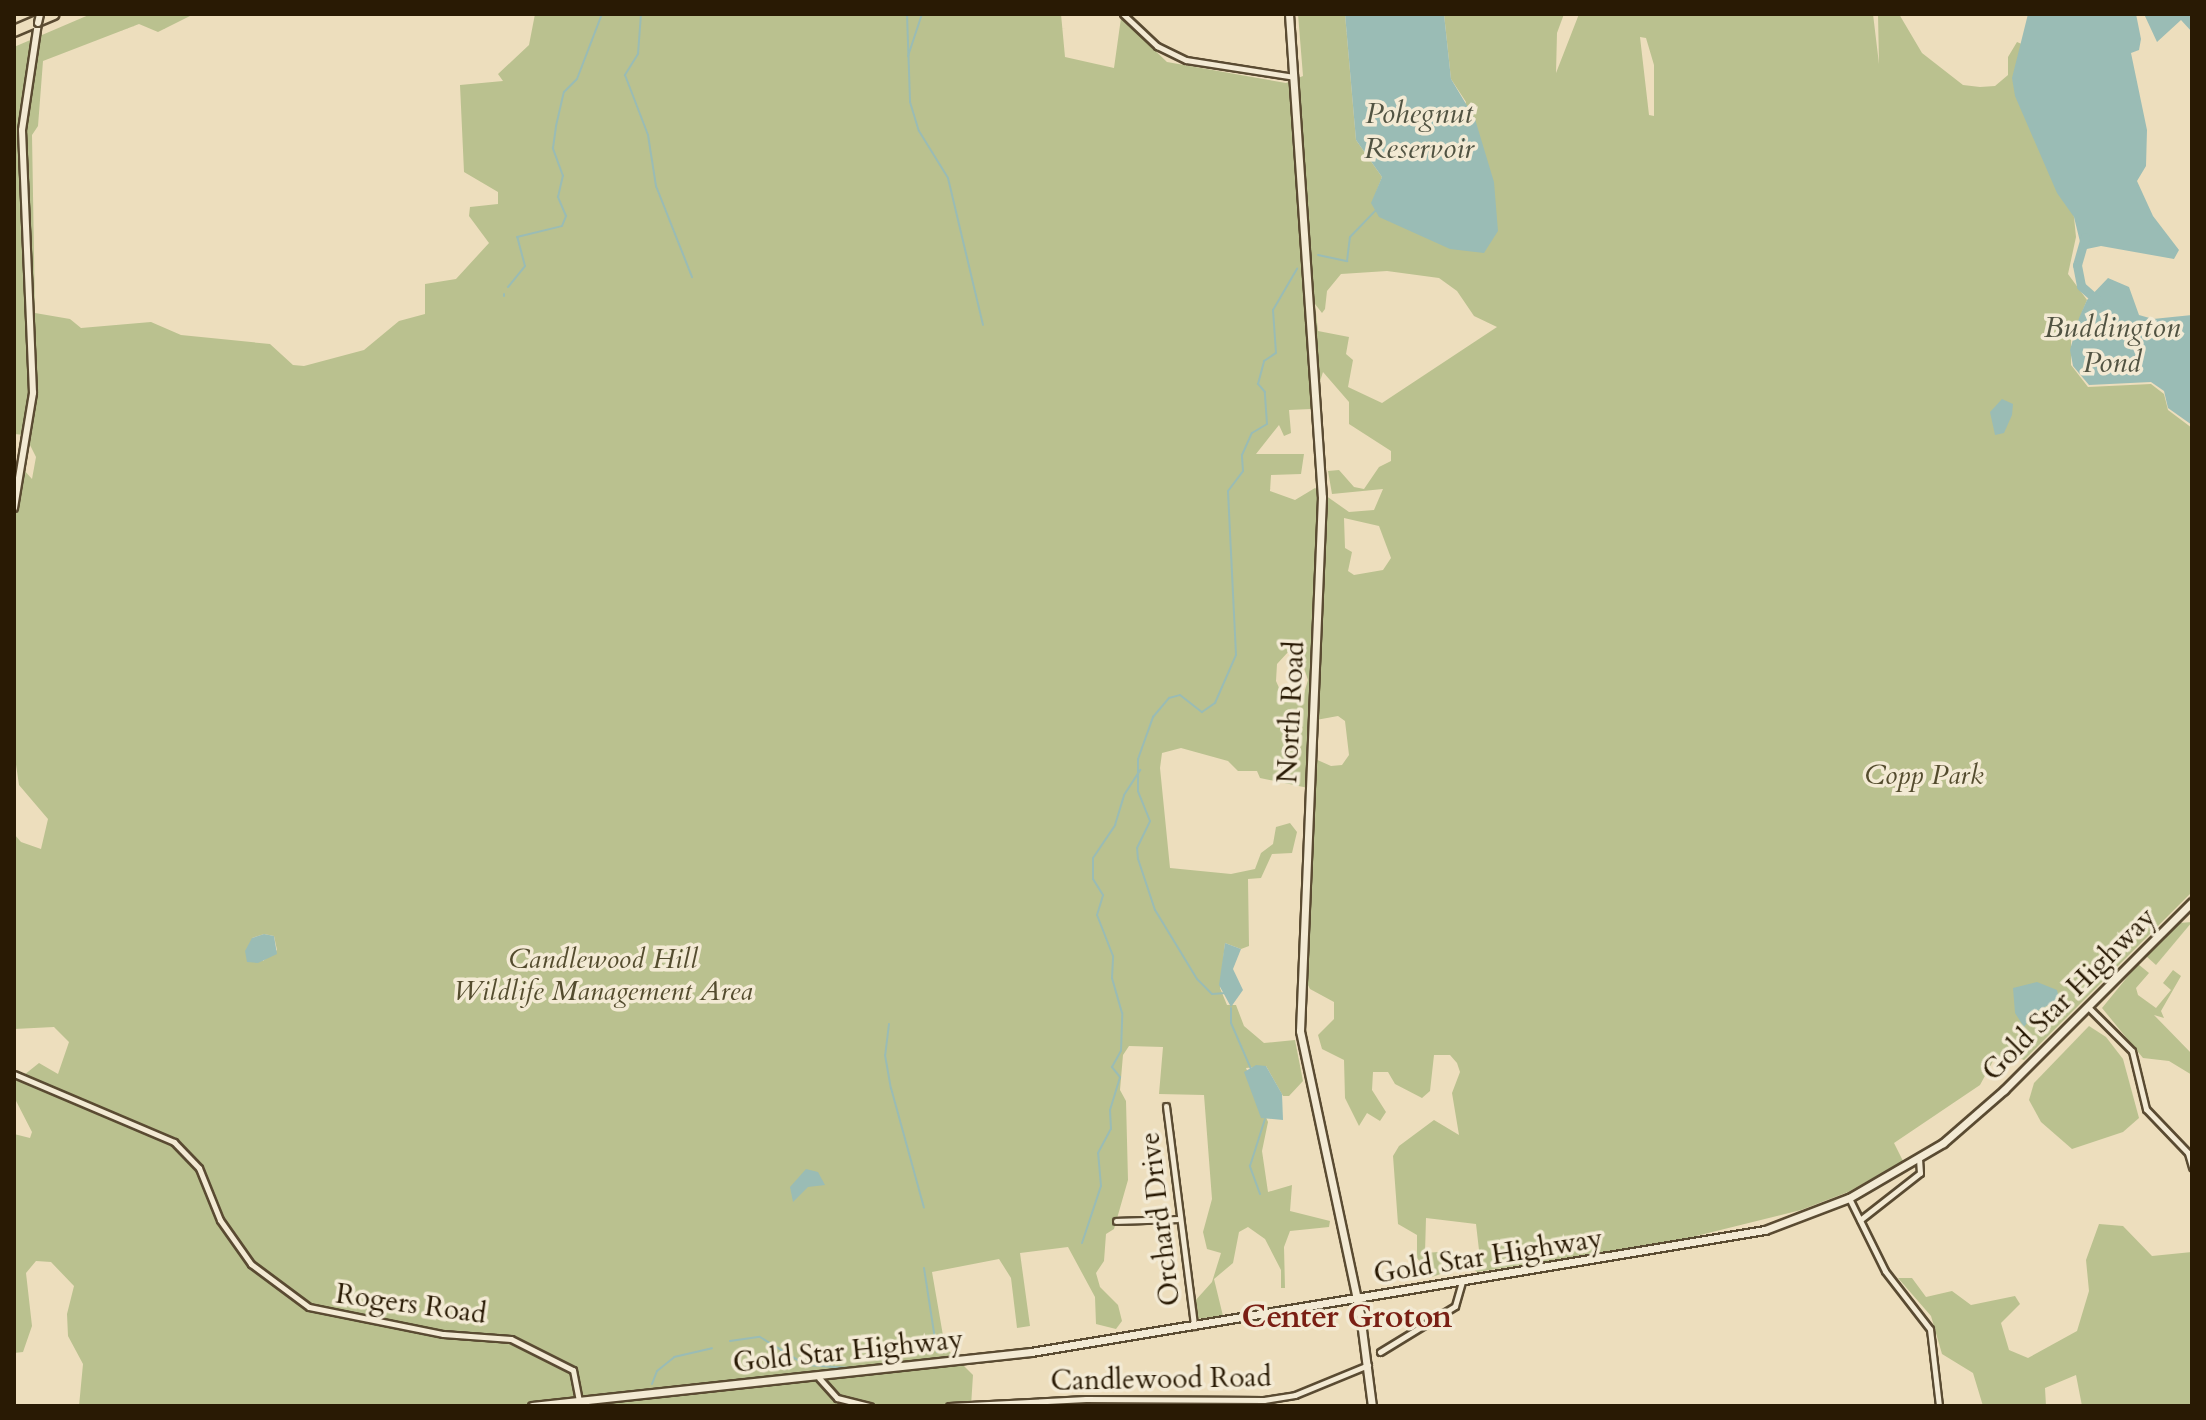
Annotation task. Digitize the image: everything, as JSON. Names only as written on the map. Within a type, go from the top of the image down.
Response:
[{"type":"highway","points":[[14,31],[54,14]]},
{"type":"main road","name":"North Road","points":[[1289,14],[1322,497],[1298,999],[1305,1067],[1356,1301],[1372,1406]]},
{"type":"main road","name":"Gold Star Highway","points":[[532,1406],[819,1378],[1194,1327],[1738,1236],[1849,1198],[1919,1160],[1982,1111],[2192,902]]},
{"type":"street","points":[[14,508],[33,393],[22,143],[33,46],[40,14]]},
{"type":"street","points":[[1123,14],[1157,46],[1186,60],[1294,77]]},
{"type":"street","points":[[2088,1007],[2132,1051],[2146,1109],[2188,1153],[2192,1167]]},
{"type":"street","name":"Rogers Road","points":[[14,1074],[174,1142],[199,1168],[220,1220],[251,1264],[309,1307],[443,1334],[511,1339],[573,1370],[579,1402]]},
{"type":"street","name":"Orchard Drive","points":[[1166,1106],[1177,1219],[1194,1327]]},
{"type":"street","points":[[1860,1220],[1920,1173],[1919,1160]]},
{"type":"street","points":[[1849,1198],[1890,1279],[1930,1329],[1939,1406]]},
{"type":"street","points":[[1116,1221],[1177,1219]]},
{"type":"street","points":[[1380,1352],[1455,1306],[1462,1282]]},
{"type":"street","name":"Candlewood Road","points":[[949,1406],[1280,1398],[1368,1365]]},
{"type":"street","points":[[819,1378],[837,1398],[870,1406]]},
{"type":"green space","points":[[91,14],[194,14],[158,32],[139,24],[43,61],[38,126],[32,135],[35,313],[70,319],[81,328],[151,322],[181,335],[270,344],[293,365],[304,366],[364,350],[399,321],[425,314],[425,284],[456,279],[489,243],[469,216],[470,207],[498,204],[498,192],[464,172],[460,85],[503,81],[498,74],[529,45],[535,14],[1061,14],[1065,57],[1114,68],[1121,18],[1167,62],[1286,83],[1303,76],[1298,14],[1345,14],[1356,140],[1382,177],[1372,203],[1414,231],[1466,102],[1451,79],[1444,14],[1564,14],[1557,33],[1556,73],[1579,14],[1873,14],[1879,64],[1878,14],[1899,14],[1922,53],[1963,85],[1980,87],[1995,86],[2008,75],[2008,57],[2017,42],[2024,45],[2074,217],[2076,237],[2068,274],[2087,300],[2071,339],[2071,365],[2088,387],[2151,384],[2164,394],[2168,410],[2192,428],[2192,892],[2024,1060],[2013,1056],[1993,1061],[1980,1085],[1894,1143],[1903,1161],[1848,1192],[1801,1210],[1680,1240],[1477,1272],[1470,1265],[1479,1250],[1476,1224],[1426,1218],[1425,1253],[1452,1251],[1458,1268],[1432,1277],[1417,1258],[1417,1235],[1398,1224],[1393,1156],[1399,1146],[1434,1120],[1459,1135],[1452,1093],[1460,1072],[1457,1063],[1450,1055],[1434,1055],[1430,1091],[1422,1098],[1395,1084],[1388,1072],[1373,1072],[1372,1090],[1386,1112],[1380,1121],[1367,1113],[1359,1126],[1345,1098],[1344,1060],[1322,1049],[1318,1035],[1334,1019],[1334,1002],[1310,989],[1304,977],[1313,789],[1260,778],[1257,771],[1238,771],[1228,761],[1181,748],[1162,753],[1160,768],[1170,868],[1231,874],[1255,869],[1261,853],[1273,844],[1276,827],[1290,823],[1297,832],[1292,853],[1272,854],[1261,878],[1248,879],[1249,946],[1241,949],[1225,943],[1220,988],[1227,1005],[1236,1005],[1244,1026],[1264,1043],[1295,1040],[1303,1081],[1289,1096],[1283,1096],[1266,1066],[1246,1068],[1268,1122],[1262,1151],[1268,1192],[1292,1185],[1290,1211],[1330,1221],[1329,1227],[1290,1231],[1284,1247],[1285,1288],[1281,1288],[1281,1270],[1265,1239],[1248,1227],[1239,1232],[1233,1263],[1214,1279],[1223,1316],[1196,1319],[1194,1302],[1212,1282],[1221,1253],[1207,1249],[1203,1232],[1212,1199],[1204,1095],[1159,1094],[1163,1047],[1129,1046],[1123,1055],[1120,1090],[1126,1101],[1128,1180],[1114,1229],[1106,1234],[1104,1261],[1096,1273],[1100,1287],[1118,1305],[1122,1321],[1116,1329],[1096,1324],[1095,1297],[1068,1247],[1020,1253],[1030,1326],[1017,1328],[1011,1278],[999,1259],[932,1272],[945,1347],[973,1375],[971,1406],[79,1406],[83,1364],[68,1336],[67,1314],[74,1286],[51,1262],[36,1261],[26,1273],[32,1326],[23,1352],[14,1353],[14,1134],[30,1138],[32,1132],[14,1097],[14,1083],[39,1063],[58,1074],[69,1042],[54,1027],[14,1029],[14,834],[21,842],[41,849],[48,819],[19,785],[14,751],[14,459],[32,479],[36,457],[25,435],[14,434],[14,47]],"holes":[[[1640,37],[1646,38],[1654,65],[1654,116],[1649,115]],[[1387,271],[1439,278],[1457,291],[1474,316],[1497,327],[1382,403],[1348,387],[1353,360],[1346,354],[1349,337],[1318,331],[1315,304],[1322,313],[1327,291],[1341,274]],[[1323,372],[1349,402],[1349,424],[1391,451],[1391,461],[1379,467],[1364,489],[1354,487],[1339,470],[1328,471],[1332,494],[1383,489],[1374,510],[1349,512],[1315,488],[1295,500],[1270,491],[1271,475],[1301,474],[1304,454],[1256,454],[1279,425],[1284,436],[1291,433],[1289,410],[1311,409]],[[1344,518],[1379,526],[1391,558],[1383,570],[1354,575],[1348,571],[1352,552],[1345,548]],[[1289,651],[1300,656],[1308,680],[1302,700],[1284,699],[1276,681],[1277,664]],[[1338,716],[1345,721],[1349,755],[1342,765],[1331,766],[1313,758],[1316,720]],[[264,934],[274,936],[277,950],[263,961],[252,938]]]},
{"type":"green space","points":[[2192,922],[2156,965],[2146,956],[2179,923]]},
{"type":"green space","points":[[2138,964],[2149,973],[2136,988],[2138,995],[2156,1008],[2171,990],[2163,983],[2173,970],[2181,976],[2161,1011],[2164,1018],[2154,1015],[2192,1054],[2192,1075],[2169,1061],[2143,1058],[2102,1008]]},
{"type":"green space","points":[[2089,1026],[2106,1037],[2123,1059],[2139,1118],[2123,1132],[2072,1149],[2041,1122],[2029,1100],[2034,1083]]},
{"type":"green space","points":[[2099,1224],[2123,1226],[2152,1256],[2192,1252],[2192,1406],[2082,1406],[2076,1375],[2045,1388],[2046,1406],[1983,1406],[1973,1373],[1942,1354],[1931,1316],[1898,1278],[1912,1278],[1926,1297],[1952,1291],[1971,1305],[2015,1296],[2020,1304],[2001,1323],[2009,1350],[2028,1358],[2077,1331],[2089,1291],[2086,1260]]},
{"type":"water","name":"Pohegnut Reservoir","points":[[1345,14],[1444,14],[1451,79],[1475,119],[1494,182],[1498,231],[1484,253],[1450,249],[1379,217],[1371,203],[1382,177],[1356,140]]},
{"type":"water","points":[[2028,14],[2136,14],[2141,39],[2139,50],[2131,53],[2147,130],[2146,166],[2137,181],[2153,216],[2179,250],[2174,259],[2101,246],[2082,250],[2074,217],[2057,193],[2015,96],[2012,78]]},
{"type":"water","points":[[2144,14],[2192,14],[2192,32],[2181,20],[2157,42]]},
{"type":"water","name":"Buddington Pond","points":[[2108,278],[2129,287],[2139,315],[2153,319],[2192,315],[2192,425],[2168,408],[2164,391],[2151,382],[2089,385],[2073,366],[2070,350],[2079,318],[2087,300]]},
{"type":"water","points":[[2002,399],[2013,404],[2012,415],[2004,433],[1995,435],[1990,412]]},
{"type":"water","points":[[264,934],[274,936],[277,954],[258,963],[247,962],[245,951],[252,938]]},
{"type":"water","points":[[1225,943],[1241,949],[1233,969],[1243,990],[1231,1007],[1219,985]]},
{"type":"water","points":[[2037,982],[2057,990],[2059,999],[2034,1013],[2024,1027],[2015,1013],[2013,988]]},
{"type":"water","points":[[1256,1065],[1266,1066],[1282,1094],[1283,1120],[1261,1118],[1244,1072]]},
{"type":"water","points":[[806,1169],[818,1172],[825,1185],[808,1187],[793,1202],[790,1187]]},
{"type":"waterway","points":[[508,287],[525,266],[517,237],[562,226],[566,216],[558,197],[563,176],[553,148],[556,126],[564,92],[577,79],[602,14]]},
{"type":"waterway","points":[[641,14],[638,54],[625,75],[648,135],[656,186],[692,277]]},
{"type":"waterway","points":[[907,14],[910,102],[919,131],[948,178],[983,325]]},
{"type":"waterway","points":[[908,56],[922,14]]},
{"type":"waterway","points":[[1318,255],[1347,261],[1350,237],[1376,210]]},
{"type":"waterway","points":[[2085,237],[2077,265],[2081,286],[2098,301]]},
{"type":"waterway","points":[[1226,993],[1212,994],[1197,979],[1155,910],[1138,859],[1137,848],[1150,821],[1138,791],[1138,759],[1153,717],[1169,698],[1180,695],[1202,712],[1215,703],[1236,655],[1228,491],[1243,471],[1242,455],[1252,433],[1267,424],[1265,392],[1258,384],[1264,361],[1276,353],[1273,310],[1297,269]]},
{"type":"waterway","points":[[1082,1243],[1101,1186],[1098,1153],[1111,1129],[1110,1110],[1120,1077],[1112,1067],[1121,1051],[1122,1013],[1112,978],[1113,956],[1097,915],[1103,895],[1093,879],[1093,858],[1115,825],[1124,795],[1140,770]]},
{"type":"waterway","points":[[1231,1008],[1231,1023],[1251,1069]]},
{"type":"waterway","points":[[889,1024],[885,1055],[891,1088],[924,1208]]},
{"type":"waterway","points":[[1260,1194],[1250,1166],[1265,1119]]},
{"type":"waterway","points":[[924,1268],[937,1352]]},
{"type":"waterway","points":[[730,1341],[760,1337],[806,1365],[851,1368]]},
{"type":"waterway","points":[[652,1384],[657,1371],[674,1357],[712,1348]]},
{"type":"district","name":"Center Groton","points":[[1347,1317]]},
{"type":"park label","name":"Copp Park","points":[[1924,775]]},
{"type":"park label","name":"Candlewood Hill Wildlife Management Area","points":[[603,975]]}]
